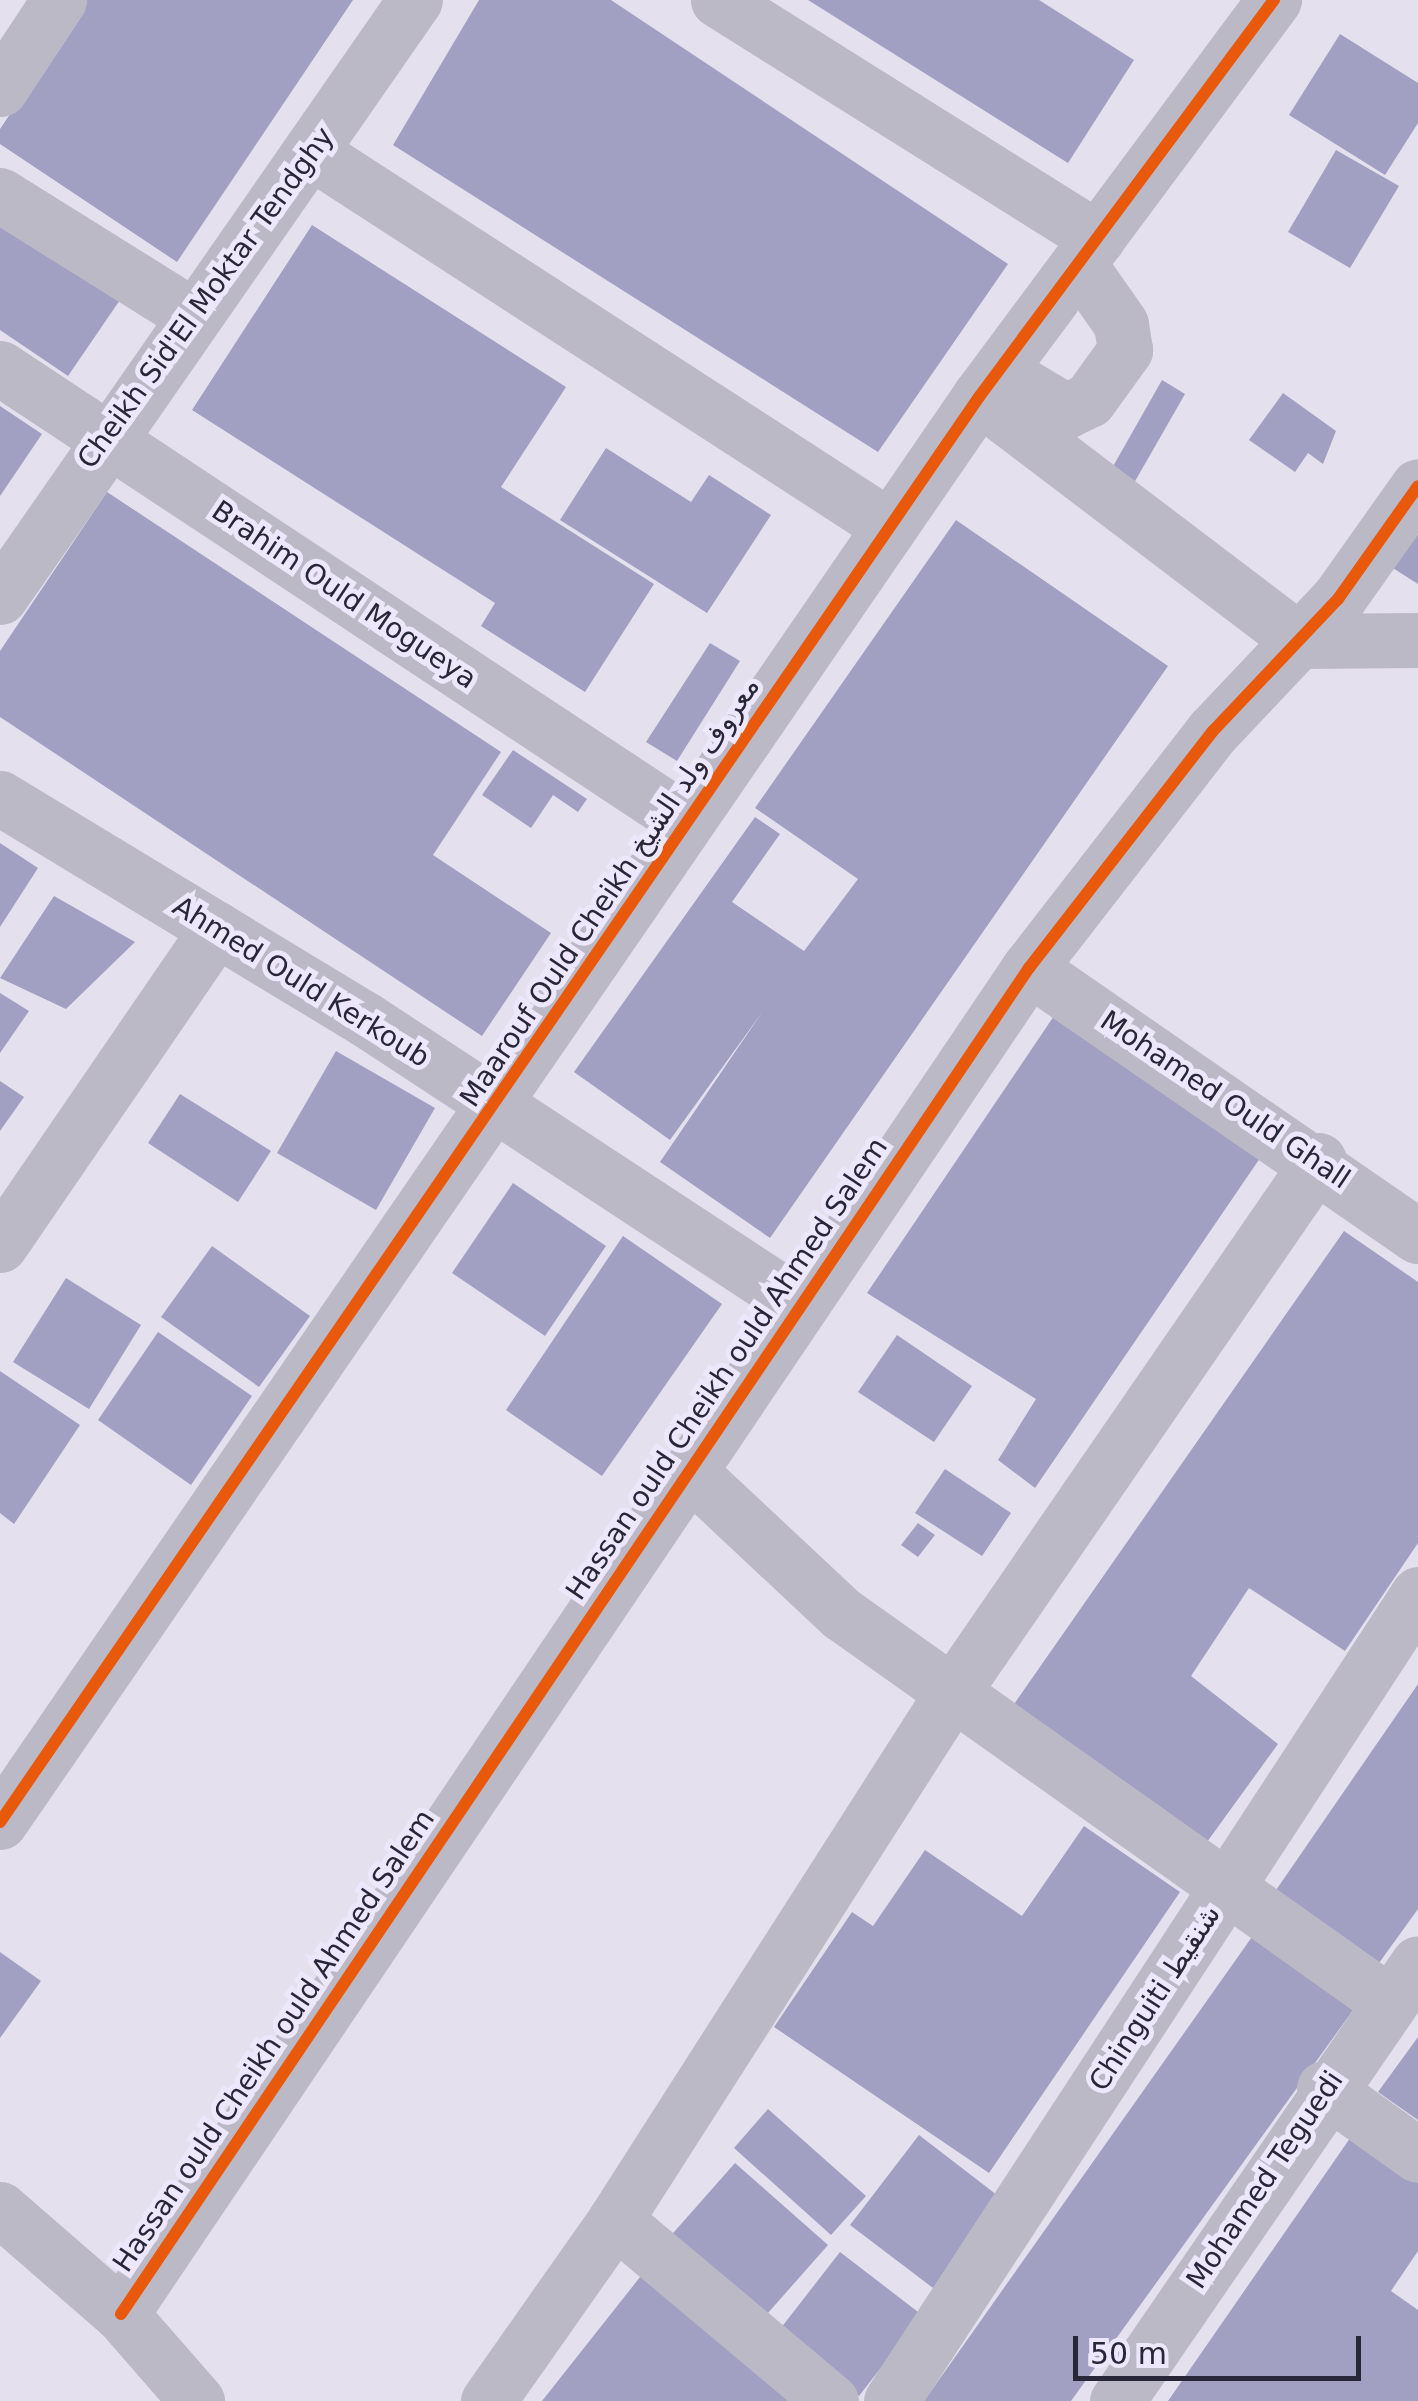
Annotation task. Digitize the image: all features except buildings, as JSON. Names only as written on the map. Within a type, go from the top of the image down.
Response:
[{"type":"street","points":[[0,88],[58,0]]},
{"type":"street","name":"Cheikh Sid'El Moktar Tendghy","points":[[0,597],[104,436],[311,152],[415,0]]},
{"type":"street","points":[[718,0],[1088,251],[1121,324],[1124,350],[1089,400],[1066,411],[989,384]]},
{"type":"street","name":"Maarouf Ould Cheikh معروف ولد الشيخ","points":[[0,1822],[989,384],[1274,0]]},
{"type":"street","points":[[311,152],[890,526]]},
{"type":"street","points":[[0,195],[192,315]]},
{"type":"street","name":"Brahim Ould Mogueya","points":[[0,368],[687,822]]},
{"type":"street","points":[[989,384],[1300,641],[1418,640]]},
{"type":"street","name":"Hassan ould Cheikh ould Ahmed Salem","points":[[121,2314],[1029,968],[1213,731],[1300,641],[1418,486]]},
{"type":"street","name":"Ahmed Ould Kerkoub","points":[[0,798],[496,1104],[799,1304]]},
{"type":"street","points":[[0,1245],[216,928]]},
{"type":"street","name":"Mohamed Ould Ghall","points":[[1029,968],[1319,1160],[1418,1236]]},
{"type":"street","points":[[488,2401],[615,2220],[952,1693],[1319,1160]]},
{"type":"street","points":[[688,1471],[842,1614],[952,1693],[1227,1886],[1404,1983]]},
{"type":"street","name":"Chinguiti شنقيط","points":[[891,2401],[1418,1594]]},
{"type":"street","name":"Mohamed Teguedi","points":[[1117,2401],[1324,2088],[1404,1983]]},
{"type":"street","points":[[1324,2088],[1418,2154]]},
{"type":"street","points":[[0,2210],[121,2314],[184,2397]]},
{"type":"street","points":[[615,2220],[831,2401]]},
{"type":"cycle path","points":[[0,1822],[979,397],[1274,0]]},
{"type":"cycle path","points":[[121,2314],[1029,968],[1213,731],[1338,599],[1418,486]]}]
